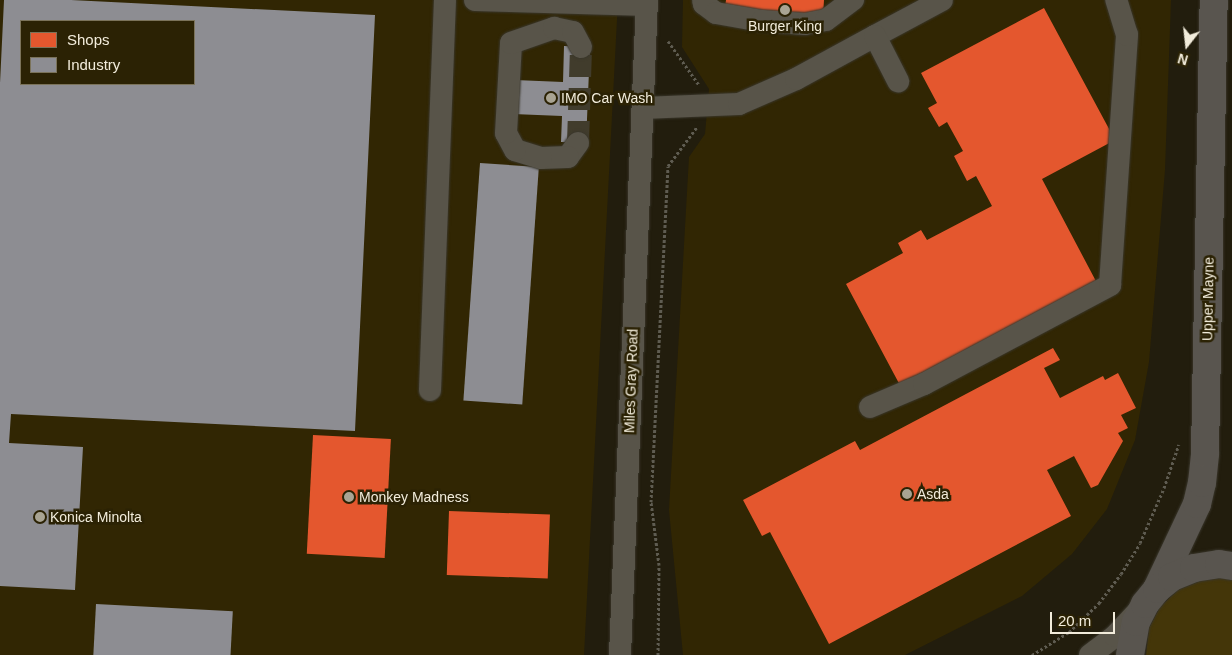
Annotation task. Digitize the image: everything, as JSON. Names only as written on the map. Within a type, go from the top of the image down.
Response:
[{"type":"main road","name":"Upper Mayne","points":[[1130,655],[1136,622],[1197,504],[1206,453],[1214,0]]},
{"type":"main road","points":[[1151,596],[1172,577],[1194,568],[1219,564],[1232,566]]},
{"type":"street","points":[[430,390],[445,0]]},
{"type":"street","points":[[475,0],[647,2]]},
{"type":"street","points":[[703,0],[704,4],[716,13],[762,21],[805,24],[826,20],[853,0]]},
{"type":"street","points":[[643,108],[739,104],[796,79],[875,36],[907,9],[942,0]]},
{"type":"street","points":[[870,407],[924,384],[1110,285],[1127,34],[1116,0]]},
{"type":"street","points":[[554,28],[556,2]]},
{"type":"street","name":"Miles Gray Road","points":[[620,655],[647,2]]},
{"type":"street","points":[[578,143],[568,157],[541,158],[514,150],[506,133],[511,43],[554,28],[573,32],[581,47]]},
{"type":"street","points":[[875,36],[898,81]]},
{"type":"street","points":[[1090,655],[1115,636],[1151,596]]},
{"type":"path","points":[[658,655],[659,565],[651,502],[668,166],[700,122],[701,107],[701,87],[668,41],[669,33]]},
{"type":"path","points":[[1032,655],[1069,632],[1099,603],[1121,574],[1140,543],[1164,488],[1182,437]]},
{"type":"shaded area","points":[[0,0],[618,0],[584,655],[0,655]]},
{"type":"shaded area","points":[[683,0],[1171,0],[1165,170],[1149,362],[1135,440],[1107,509],[1072,554],[1022,596],[905,655],[683,655],[669,510],[689,157],[705,134],[709,89],[682,47]]},
{"type":"shaded area","points":[[1223,578],[1232,580],[1232,655],[1146,655],[1149,628],[1160,607],[1178,590],[1200,581]]},
{"type":"building: Shops","name":"Burger King","points":[[726,0],[824,0],[823,17],[725,7]]},
{"type":"building: Shops","points":[[1044,8],[1115,140],[1042,179],[1098,285],[902,389],[846,284],[903,253],[898,243],[921,230],[927,240],[992,206],[976,176],[967,181],[954,156],[963,151],[947,122],[939,127],[928,108],[937,103],[921,73]]},
{"type":"building: Shops","name":"Asda","points":[[1053,348],[1060,360],[1044,368],[1060,398],[1103,376],[1105,380],[1118,373],[1136,408],[1121,415],[1128,428],[1118,433],[1123,441],[1098,485],[1091,488],[1074,456],[1047,470],[1071,516],[829,644],[770,532],[762,536],[743,500],[855,441],[860,450]]},
{"type":"building: Shops","name":"Monkey Madness","points":[[313,435],[391,439],[385,558],[307,554]]},
{"type":"building: Shops","points":[[449,511],[550,515],[548,578],[447,575]]},
{"type":"building: Industry","points":[[4,0],[71,0],[375,15],[355,431],[11,414],[9,443],[83,447],[75,590],[0,586],[0,83]]},
{"type":"building: Industry","name":"IMO Car Wash","points":[[564,46],[590,47],[586,143],[561,142],[562,116],[513,114],[515,80],[563,82]]},
{"type":"building: Industry","points":[[480,163],[539,167],[522,405],[463,400]]},
{"type":"building: Industry","points":[[96,604],[233,611],[231,655],[93,655]]},
{"type":"tunnel","points":[[578,143],[581,47]]},
{"type":"place","name":"Burger King","points":[[785,10]]},
{"type":"place","name":"IMO Car Wash","points":[[551,98]]},
{"type":"place","name":"Asda","points":[[907,494]]},
{"type":"place","name":"Monkey Madness","points":[[349,497]]},
{"type":"place","name":"Konica Minolta","points":[[40,517]]}]
